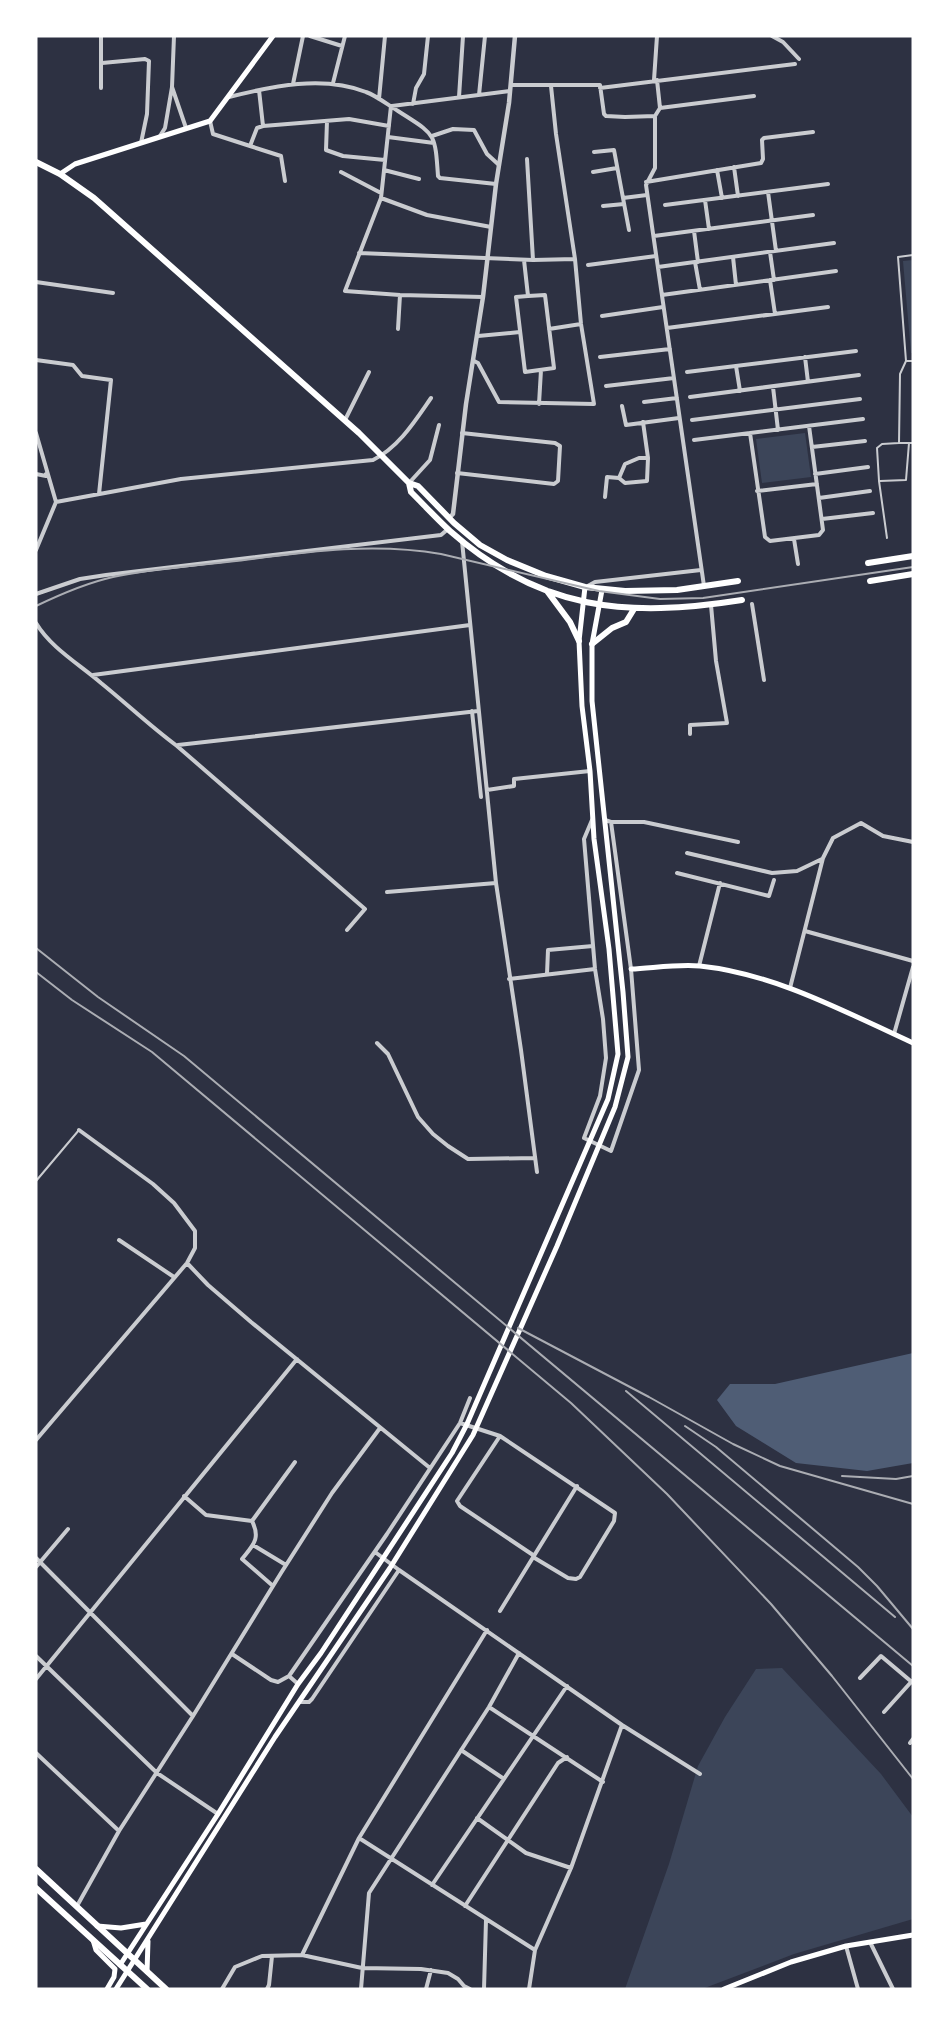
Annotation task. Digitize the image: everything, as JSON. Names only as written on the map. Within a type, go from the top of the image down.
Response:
[{"type":"main road","points":[[60,174],[75,164],[210,121],[273,36]]},
{"type":"main road","points":[[36,162],[60,174],[94,198],[345,420],[409,483],[418,486],[449,518],[480,544],[507,560],[546,576],[602,590],[654,592],[738,581]]},
{"type":"main road","points":[[409,483],[411,492],[462,540],[499,566],[547,591],[583,603],[634,609],[711,605],[742,600]]},
{"type":"main road","points":[[868,564],[913,556]]},
{"type":"main road","points":[[870,581],[913,574]]},
{"type":"main road","points":[[120,1965],[218,1814],[298,1684],[321,1653],[452,1453],[467,1424],[608,1099],[618,1054],[609,949],[594,839],[590,771],[582,706],[579,641],[585,587]]},
{"type":"main road","points":[[116,1989],[299,1702],[390,1568],[473,1435],[557,1246],[615,1107],[628,1057],[606,838],[608,821],[592,701],[592,644],[602,590]]},
{"type":"main road","points":[[547,591],[570,622],[579,641]]},
{"type":"main road","points":[[592,644],[612,628],[626,622],[634,609]]},
{"type":"main road","points":[[631,969],[699,966],[744,974],[790,988],[913,1043]]},
{"type":"main road","points":[[36,1870],[166,1989]]},
{"type":"main road","points":[[36,1889],[147,1989]]},
{"type":"main road","points":[[95,1925],[121,1928],[146,1924]]},
{"type":"main road","points":[[724,1989],[791,1962],[846,1946],[912,1935]]},
{"type":"main road","points":[[147,1972],[148,1939]]},
{"type":"main road","points":[[93,1940],[96,1950],[115,1969],[114,1977],[107,1989]]},
{"type":"street","points":[[100,36],[101,88]]},
{"type":"street","points":[[160,136],[165,128],[172,87],[174,36]]},
{"type":"street","points":[[293,84],[303,36]]},
{"type":"street","points":[[310,36],[342,46]]},
{"type":"street","points":[[333,83],[345,36]]},
{"type":"street","points":[[379,99],[386,36]]},
{"type":"street","points":[[413,104],[416,88],[424,74],[428,36]]},
{"type":"street","points":[[459,97],[464,36]]},
{"type":"street","points":[[479,95],[485,36]]},
{"type":"street","points":[[449,518],[453,514],[462,433],[478,336],[515,36]]},
{"type":"street","points":[[657,36],[656,80],[660,108],[655,116],[655,168],[646,182],[647,195],[704,586]]},
{"type":"street","points":[[772,36],[783,42],[799,59]]},
{"type":"street","points":[[102,63],[145,59],[148,61],[147,114],[141,143]]},
{"type":"street","points":[[600,88],[795,64]]},
{"type":"street","points":[[230,97],[293,84],[333,83],[368,92],[429,131],[435,143],[440,178],[496,184]]},
{"type":"street","points":[[391,106],[479,95],[510,88],[594,84],[600,85],[606,116],[655,116]]},
{"type":"street","points":[[474,361],[478,363],[499,402],[594,404],[581,324],[575,259],[551,86]]},
{"type":"street","points":[[172,87],[186,128]]},
{"type":"street","points":[[259,90],[263,126]]},
{"type":"street","points":[[660,108],[754,96]]},
{"type":"street","points":[[391,106],[381,195],[345,291],[483,297]]},
{"type":"street","points":[[250,146],[257,128],[263,126],[349,119],[389,126]]},
{"type":"street","points":[[210,121],[213,134],[281,156],[285,181]]},
{"type":"street","points":[[327,121],[326,150],[343,156],[385,160]]},
{"type":"street","points":[[432,136],[453,129],[474,130],[487,154],[499,165]]},
{"type":"street","points":[[646,182],[763,161],[762,140],[764,138],[813,132]]},
{"type":"street","points":[[387,137],[435,143]]},
{"type":"street","points":[[594,152],[614,150],[629,230]]},
{"type":"street","points":[[527,159],[534,260]]},
{"type":"street","points":[[734,167],[738,196]]},
{"type":"street","points":[[593,171],[617,168]]},
{"type":"street","points":[[384,170],[418,179]]},
{"type":"street","points":[[717,170],[722,198]]},
{"type":"street","points":[[341,172],[381,195],[427,215],[491,227]]},
{"type":"street","points":[[665,205],[828,184]]},
{"type":"street","points":[[768,192],[776,251]]},
{"type":"street","points":[[603,206],[647,195]]},
{"type":"street","points":[[705,200],[710,229]]},
{"type":"street","points":[[654,237],[813,214]]},
{"type":"street","points":[[694,231],[700,290]]},
{"type":"street","points":[[658,267],[834,243]]},
{"type":"street","points":[[770,252],[775,314]]},
{"type":"street","points":[[359,253],[524,260],[575,259]]},
{"type":"street","points":[[588,265],[656,256]]},
{"type":"street","points":[[733,257],[736,285]]},
{"type":"street","points":[[524,260],[528,296]]},
{"type":"street","points":[[662,295],[836,271]]},
{"type":"street","points":[[36,282],[113,293]]},
{"type":"street","points":[[398,329],[400,295]]},
{"type":"street","points":[[545,295],[549,329],[554,368],[525,372],[516,297],[545,295]]},
{"type":"street","points":[[602,316],[664,307]]},
{"type":"street","points":[[667,327],[828,307]]},
{"type":"street","points":[[549,329],[581,324]]},
{"type":"street","points":[[478,336],[520,332]]},
{"type":"street","points":[[600,357],[670,349]]},
{"type":"street","points":[[687,372],[856,351]]},
{"type":"street","points":[[805,357],[808,382]]},
{"type":"street","points":[[36,360],[73,365],[82,376],[111,380],[99,494]]},
{"type":"street","points":[[736,366],[740,391]]},
{"type":"street","points":[[539,404],[541,370]]},
{"type":"street","points":[[345,420],[369,372]]},
{"type":"street","points":[[690,398],[859,375]]},
{"type":"street","points":[[606,386],[674,378]]},
{"type":"street","points":[[773,387],[778,430]]},
{"type":"street","points":[[56,502],[182,479],[373,460],[382,456],[413,424],[431,398]]},
{"type":"street","points":[[644,402],[677,398]]},
{"type":"street","points":[[692,420],[860,399]]},
{"type":"street","points":[[622,406],[626,425],[679,418]]},
{"type":"street","points":[[694,440],[863,419]]},
{"type":"street","points":[[605,497],[607,477],[619,478],[625,483],[647,481],[648,458],[643,422]]},
{"type":"street","points":[[409,483],[430,460],[439,425]]},
{"type":"street","points":[[750,433],[765,537],[770,541],[794,539],[819,535],[823,530],[809,426]]},
{"type":"street","points":[[36,433],[56,502],[36,550]]},
{"type":"street","points":[[457,473],[554,484],[558,481],[559,473],[560,446],[555,443],[462,433]]},
{"type":"street","points":[[812,447],[865,441]]},
{"type":"street","points":[[619,478],[625,464],[639,458],[648,458]]},
{"type":"street","points":[[815,474],[868,467]]},
{"type":"street","points":[[36,474],[46,476],[47,470]]},
{"type":"street","points":[[757,491],[817,484]]},
{"type":"street","points":[[819,498],[870,491]]},
{"type":"street","points":[[822,519],[873,513]]},
{"type":"street","points":[[36,594],[80,579],[106,574],[441,535],[448,529]]},
{"type":"street","points":[[794,539],[798,564]]},
{"type":"street","points":[[462,540],[496,883],[537,1172]]},
{"type":"street","points":[[585,587],[595,582],[701,570]]},
{"type":"street","points":[[752,604],[764,680]]},
{"type":"street","points":[[690,734],[690,725],[727,723],[716,661],[711,605]]},
{"type":"street","points":[[36,623],[44,636],[177,746],[365,909],[347,930]]},
{"type":"street","points":[[93,675],[470,625]]},
{"type":"street","points":[[472,711],[481,797]]},
{"type":"street","points":[[177,746],[478,711]]},
{"type":"street","points":[[487,790],[514,786],[514,779],[590,771]]},
{"type":"street","points":[[592,819],[584,839],[595,969],[603,1019],[605,1067],[600,1096],[584,1138],[611,1151],[639,1070],[631,969],[608,821],[644,822],[738,843]]},
{"type":"street","points":[[790,988],[823,858],[833,838],[861,823],[883,836],[913,842]]},
{"type":"street","points":[[687,853],[772,873],[787,874],[823,858]]},
{"type":"street","points":[[677,873],[769,896],[774,880]]},
{"type":"street","points":[[387,892],[496,883]]},
{"type":"street","points":[[699,966],[720,883]]},
{"type":"street","points":[[805,931],[913,961]]},
{"type":"street","points":[[547,974],[546,954],[548,951],[593,946]]},
{"type":"street","points":[[894,1034],[913,967]]},
{"type":"street","points":[[509,979],[595,969]]},
{"type":"street","points":[[377,1043],[388,1054],[418,1117],[448,1146],[468,1159],[535,1158]]},
{"type":"street","points":[[36,1440],[187,1263],[195,1248],[195,1231],[174,1203],[153,1184],[79,1130]]},
{"type":"street","points":[[119,1240],[174,1277]]},
{"type":"street","points":[[187,1263],[250,1322],[430,1468]]},
{"type":"street","points":[[36,1679],[297,1359]]},
{"type":"street","points":[[232,1654],[271,1680],[278,1682],[289,1676],[375,1552],[460,1423],[470,1398]]},
{"type":"street","points":[[460,1423],[500,1436],[615,1513],[614,1521],[580,1577],[568,1578],[460,1506],[457,1501],[500,1436]]},
{"type":"street","points":[[76,1907],[119,1831],[286,1565],[332,1493],[380,1428]]},
{"type":"street","points":[[252,1521],[295,1462]]},
{"type":"street","points":[[500,1611],[577,1486]]},
{"type":"street","points":[[184,1496],[206,1515],[252,1521]]},
{"type":"street","points":[[252,1521],[257,1532],[253,1545],[242,1559],[273,1586]]},
{"type":"street","points":[[36,1567],[68,1529]]},
{"type":"street","points":[[253,1545],[286,1565]]},
{"type":"street","points":[[375,1552],[622,1725],[700,1774]]},
{"type":"street","points":[[36,1558],[193,1716]]},
{"type":"street","points":[[299,1702],[309,1702],[312,1699],[399,1569]]},
{"type":"street","points":[[302,1955],[358,1838],[487,1630]]},
{"type":"street","points":[[361,1989],[369,1893],[489,1707],[519,1653]]},
{"type":"street","points":[[36,1656],[156,1773],[218,1814]]},
{"type":"street","points":[[860,1678],[881,1656],[912,1682],[884,1712]]},
{"type":"street","points":[[289,1676],[298,1684]]},
{"type":"street","points":[[432,1885],[567,1686]]},
{"type":"street","points":[[489,1707],[603,1782]]},
{"type":"street","points":[[529,1989],[535,1950],[571,1869],[622,1725]]},
{"type":"street","points":[[461,1750],[504,1779]]},
{"type":"street","points":[[36,1753],[119,1831]]},
{"type":"street","points":[[465,1906],[558,1763],[567,1757]]},
{"type":"street","points":[[477,1818],[526,1853],[571,1869]]},
{"type":"street","points":[[358,1838],[535,1950]]},
{"type":"street","points":[[484,1989],[486,1919]]},
{"type":"street","points":[[870,1942],[893,1989]]},
{"type":"street","points":[[846,1946],[858,1989]]},
{"type":"street","points":[[222,1989],[235,1967],[262,1956],[302,1955],[362,1968],[431,1970],[448,1973],[470,1989]]},
{"type":"street","points":[[267,1989],[272,1956]]},
{"type":"street","points":[[426,1989],[431,1970]]},
{"type":"street","points":[[460,1989],[461,1983]]},
{"type":"lane","points":[[899,443],[900,374],[906,361],[898,257],[913,255]]},
{"type":"lane","points":[[906,361],[913,361]]},
{"type":"lane","points":[[879,480],[906,480],[909,443]]},
{"type":"lane","points":[[887,538],[879,480],[879,445],[913,443]]},
{"type":"lane","points":[[36,1181],[79,1130]]},
{"type":"shaded area","points":[[913,260],[913,353],[911,353],[903,261]]},
{"type":"shaded area","points":[[805,433],[811,477],[762,483],[756,439]]},
{"type":"shaded area","points":[[913,1353],[913,1463],[867,1471],[796,1463],[736,1426],[717,1400],[730,1384],[775,1384]]},
{"type":"shaded area","points":[[782,1668],[881,1774],[913,1817],[913,1919],[794,1954],[702,1989],[625,1989],[669,1864],[698,1766],[725,1717],[756,1669]]},
{"type":"railway","points":[[36,606],[103,579],[128,574],[287,554],[338,550],[415,550],[599,591],[660,599],[703,598],[913,567]]},
{"type":"railway","points":[[36,948],[98,997],[184,1056],[913,1666]]},
{"type":"railway","points":[[36,972],[72,1000],[152,1052],[571,1403],[667,1494],[771,1604],[832,1676],[913,1779]]},
{"type":"railway","points":[[518,1328],[733,1444],[780,1466],[913,1504]]},
{"type":"railway","points":[[626,1391],[895,1617]]},
{"type":"railway","points":[[685,1426],[716,1447],[858,1567],[913,1629]]},
{"type":"railway","points":[[842,1476],[896,1479],[913,1476]]}]
